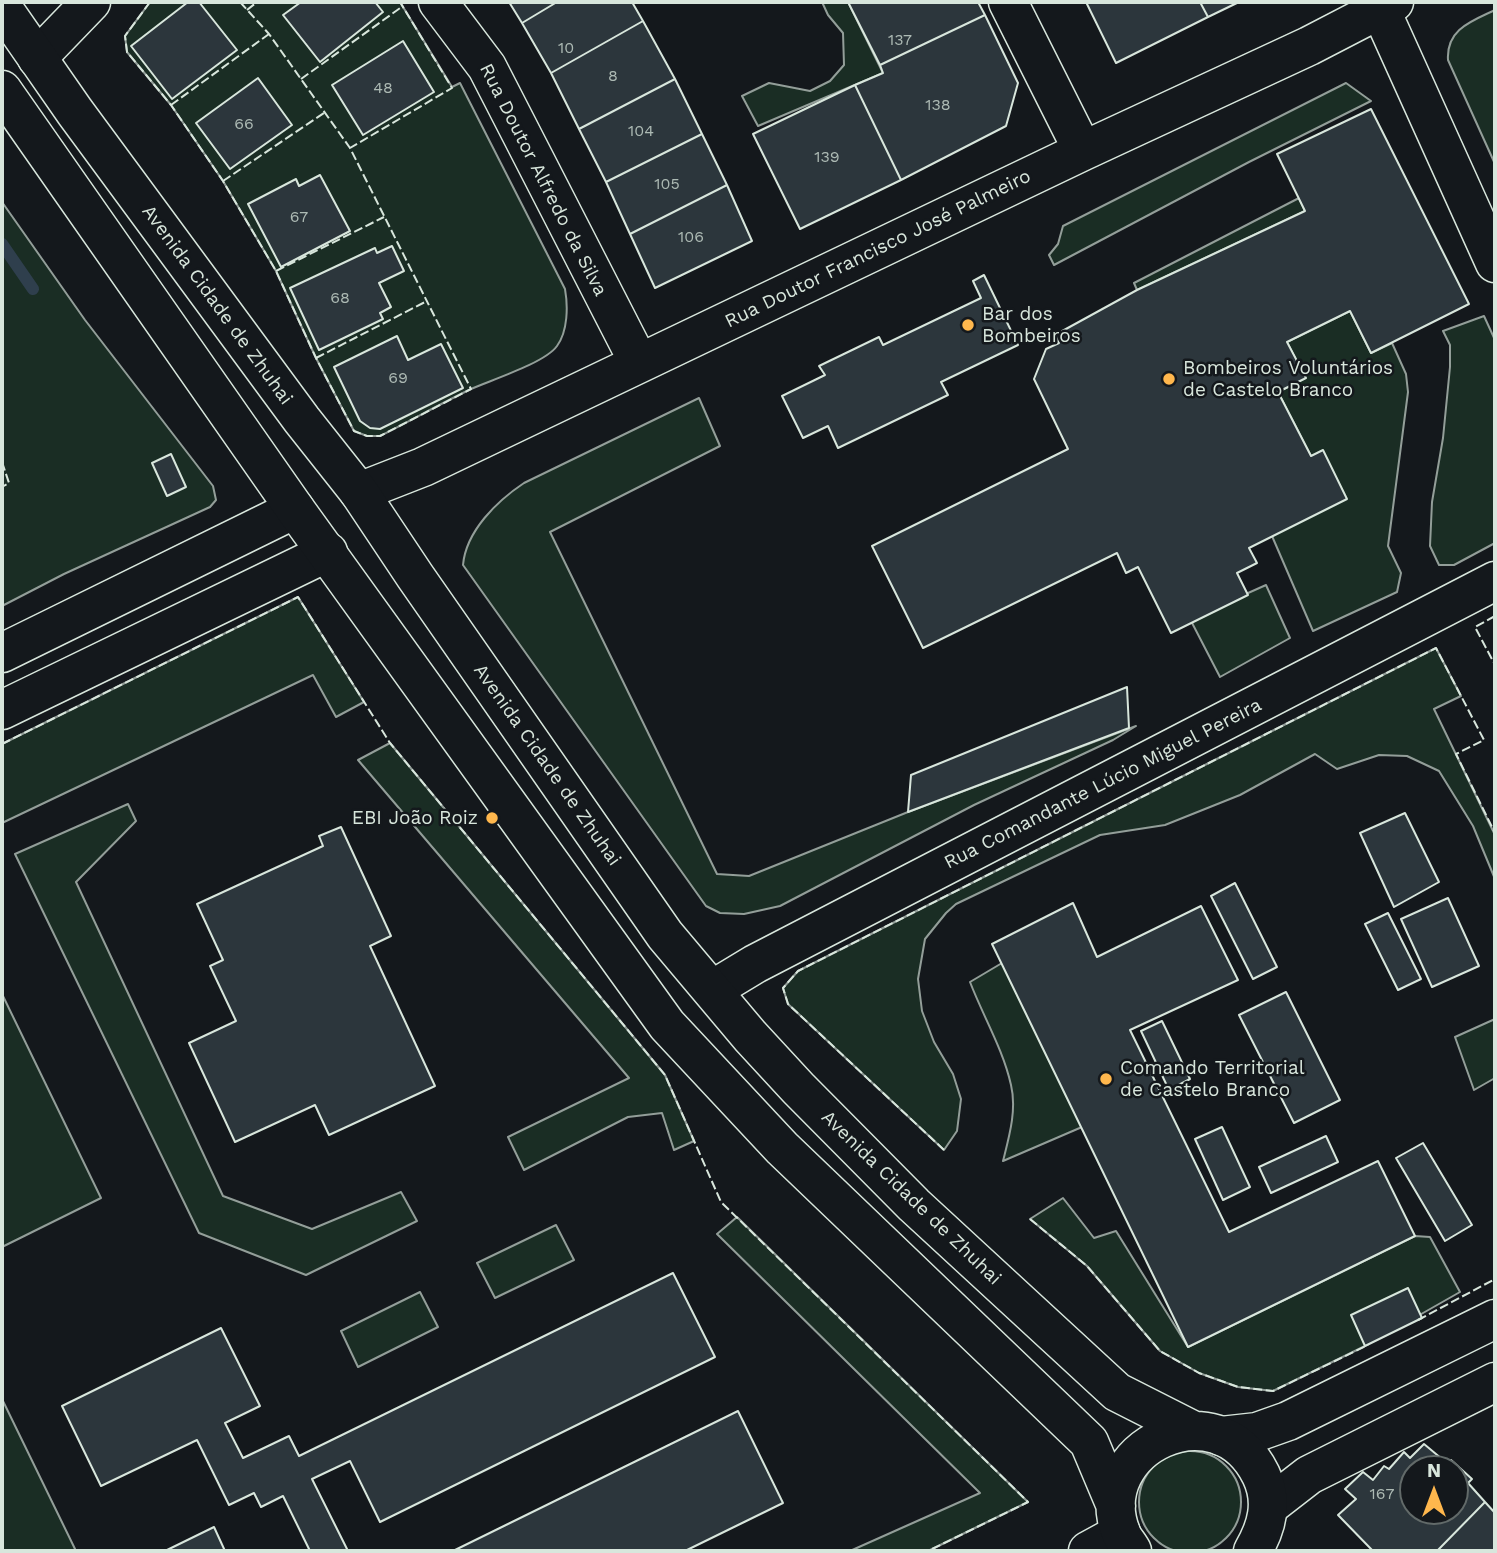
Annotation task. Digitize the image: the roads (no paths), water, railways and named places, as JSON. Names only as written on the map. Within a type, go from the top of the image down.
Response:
[{"type":"street","points":[[37,58],[91,2]]},
{"type":"street","name":"Rua Doutor Alfredo da Silva","points":[[438,2],[486,67],[639,363]]},
{"type":"street","points":[[1008,2],[1083,151]]},
{"type":"street","points":[[1384,4],[1495,263]]},
{"type":"street","name":"Rua Doutor Francisco José Palmeiro","points":[[359,492],[423,467],[1083,151],[1309,46],[1384,4]]},
{"type":"street","name":"Avenida Cidade de Zhuhai","points":[[2,7],[302,420],[359,492],[665,935],[798,1088],[914,1205],[1097,1374],[1118,1392],[1241,1448],[1256,1464],[1265,1484],[1265,1536]]},
{"type":"street","points":[[2,90],[295,509],[667,1025],[782,1148],[1089,1442],[1123,1530]]},
{"type":"street","points":[[2,653],[295,509]]},
{"type":"street","points":[[2,710],[328,552]]},
{"type":"street","name":"Rua Comandante Lúcio Miguel Pereira","points":[[712,990],[755,964],[1495,581]]},
{"type":"street","points":[[1123,1530],[1120,1482],[1131,1461],[1148,1445],[1169,1434],[1257,1432],[1288,1421],[1495,1319]]},
{"type":"street","points":[[1265,1536],[1309,1475],[1495,1382]]},
{"type":"street","points":[[1088,1551],[1123,1530]]},
{"type":"waterway","points":[[2,244],[33,289]]},
{"type":"place","name":"Bar dos Bombeiros","points":[[968,325]]},
{"type":"place","name":"Bombeiros Voluntários de Castelo Branco","points":[[1169,379]]},
{"type":"place","name":"EBI João Roiz","points":[[492,818]]},
{"type":"place","name":"Comando Territorial de Castelo Branco","points":[[1106,1079]]}]
